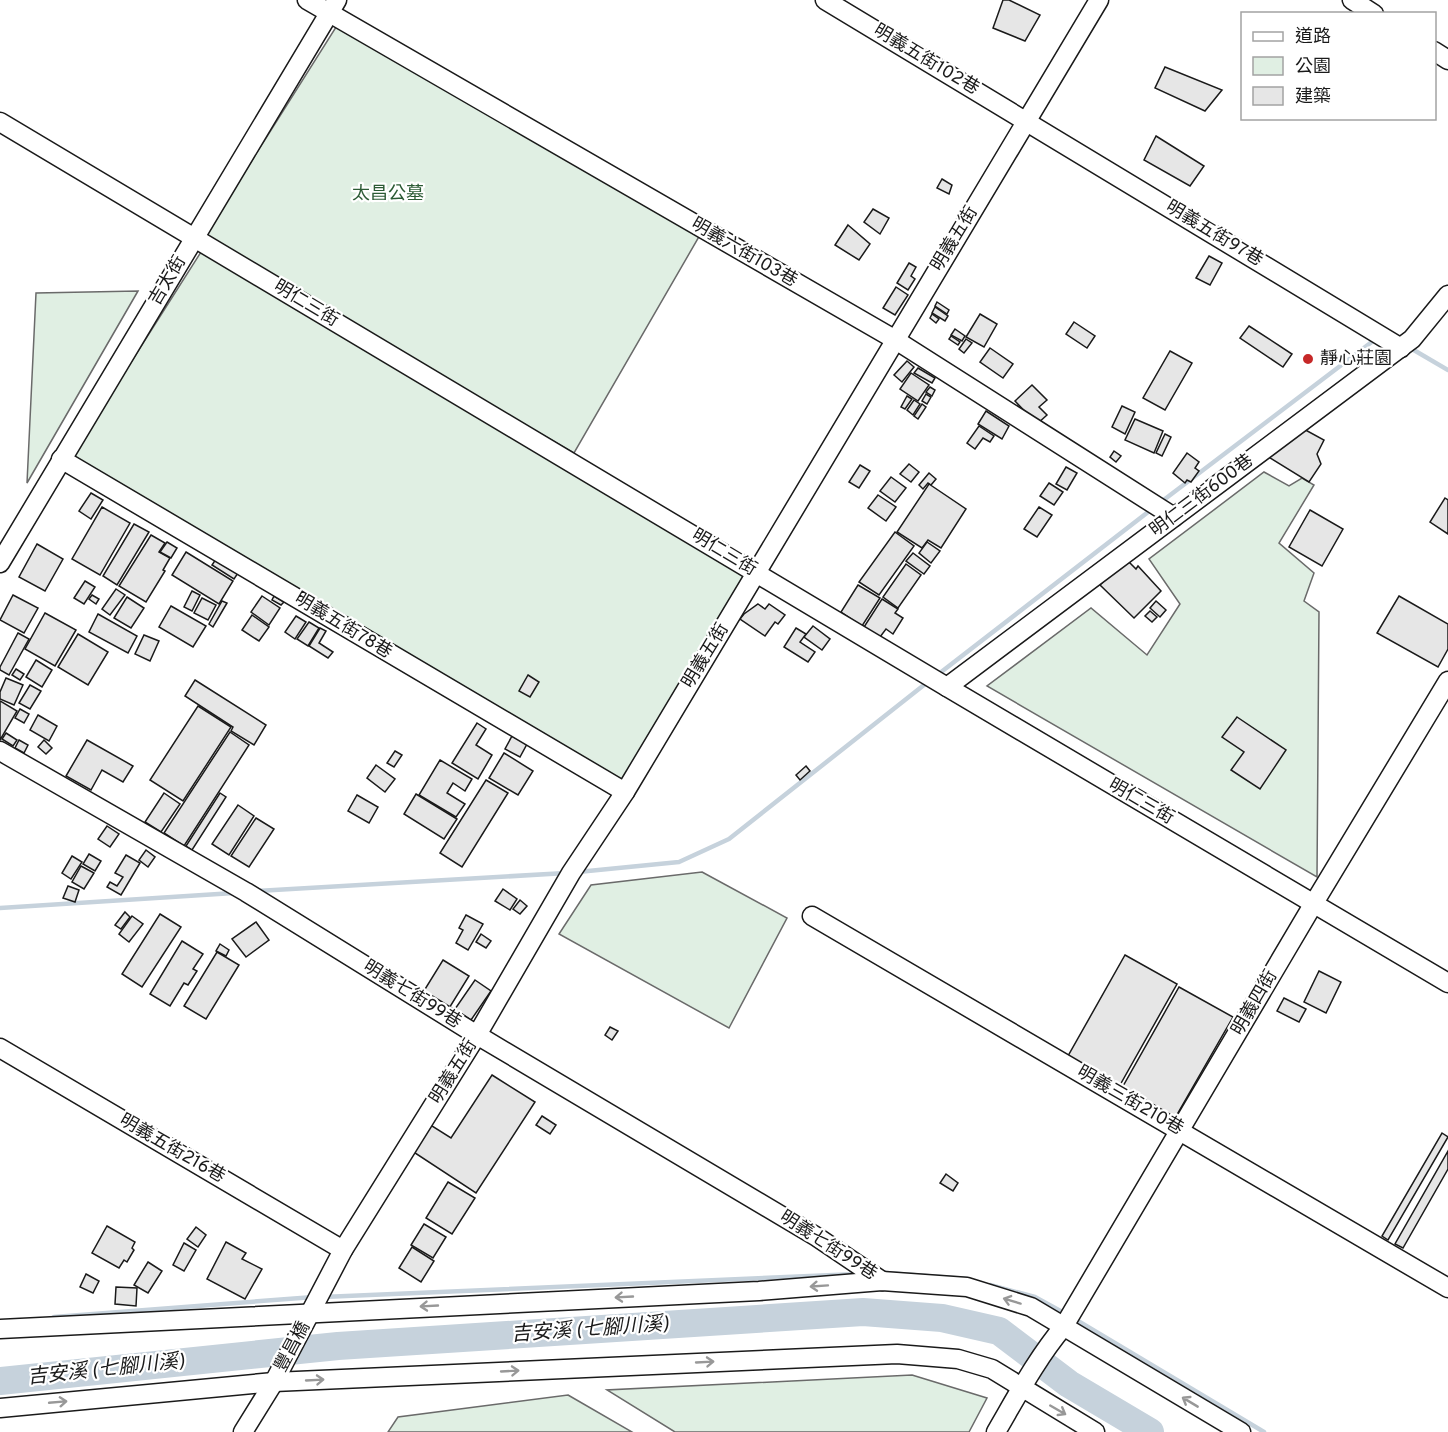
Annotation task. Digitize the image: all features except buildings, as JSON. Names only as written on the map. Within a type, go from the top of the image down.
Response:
[{"type":"street","name":"明義六街103巷","points":[[307,0],[333,7],[894,339],[1174,517]]},
{"type":"street","name":"明義五街102巷","points":[[825,0],[1026,120]]},
{"type":"street","name":"明義五街","points":[[311,1312],[343,1250],[477,1035],[571,873],[625,792],[894,339],[1099,0]]},
{"type":"street","points":[[1352,0],[1371,12]]},
{"type":"street","name":"吉太街","points":[[0,563],[333,7]]},
{"type":"street","name":"明義五街97巷","points":[[1026,120],[1401,348]]},
{"type":"street","name":"明仁三街","points":[[0,122],[1448,983]]},
{"type":"street","name":"明仁三街600巷","points":[[937,681],[1174,517],[1401,348],[1412,339],[1448,295]]},
{"type":"street","name":"明義五街78巷","points":[[61,459],[625,792]]},
{"type":"street","name":"明義四街","points":[[996,1432],[1059,1332],[1448,681]]},
{"type":"street","name":"明義七街99巷","points":[[0,751],[246,892],[477,1035],[817,1238],[882,1281]]},
{"type":"street","name":"明義三街210巷","points":[[812,916],[1448,1288]]},
{"type":"street","name":"明義五街216巷","points":[[0,1048],[343,1250]]},
{"type":"street","points":[[0,1329],[759,1291],[882,1281],[967,1287],[1031,1307],[1059,1332],[1240,1432]]},
{"type":"street","name":"豐昌橋","points":[[243,1432],[274,1382],[311,1312]]},
{"type":"street","points":[[0,1408],[274,1382],[897,1354],[958,1359],[992,1370],[1024,1385],[1095,1432]]},
{"type":"green space","name":"太昌公墓","points":[[343,16],[704,228],[574,453],[203,238]]},
{"type":"green space","points":[[201,252],[749,572],[623,786],[359,624],[70,458]]},
{"type":"green space","points":[[138,291],[27,483],[36,293]]},
{"type":"green space","points":[[1264,472],[1289,486],[1302,478],[1314,485],[1279,543],[1314,573],[1304,601],[1319,612],[1317,877],[987,686],[1091,608],[1147,655],[1180,604],[1149,559]]},
{"type":"green space","points":[[702,872],[787,918],[729,1028],[559,934],[591,885]]},
{"type":"green space","points":[[912,1375],[987,1398],[969,1432],[675,1432],[607,1390]]},
{"type":"green space","points":[[568,1395],[632,1432],[388,1432],[398,1417]]},
{"type":"waterway","points":[[1161,502],[1373,341]]},
{"type":"waterway","points":[[1412,349],[1448,370]]},
{"type":"waterway","points":[[936,676],[1152,509]]},
{"type":"waterway","points":[[578,872],[679,862],[729,839],[929,681]]},
{"type":"waterway","points":[[257,891],[566,873]]},
{"type":"waterway","points":[[0,908],[234,893]]},
{"type":"waterway","points":[[886,1273],[967,1279]]},
{"type":"waterway","points":[[323,1297],[857,1274]]},
{"type":"waterway","points":[[990,1285],[1035,1297],[1066,1314]]},
{"type":"waterway","points":[[54,1317],[314,1297]]},
{"type":"waterway","name":"吉安溪 (七腳川溪)","points":[[0,1381],[338,1346],[863,1312],[942,1318],[999,1331],[1069,1384],[1150,1432]]},
{"type":"waterway","points":[[1073,1318],[1264,1432]]},
{"type":"place","name":"靜心莊園","points":[[1308,359]]}]
